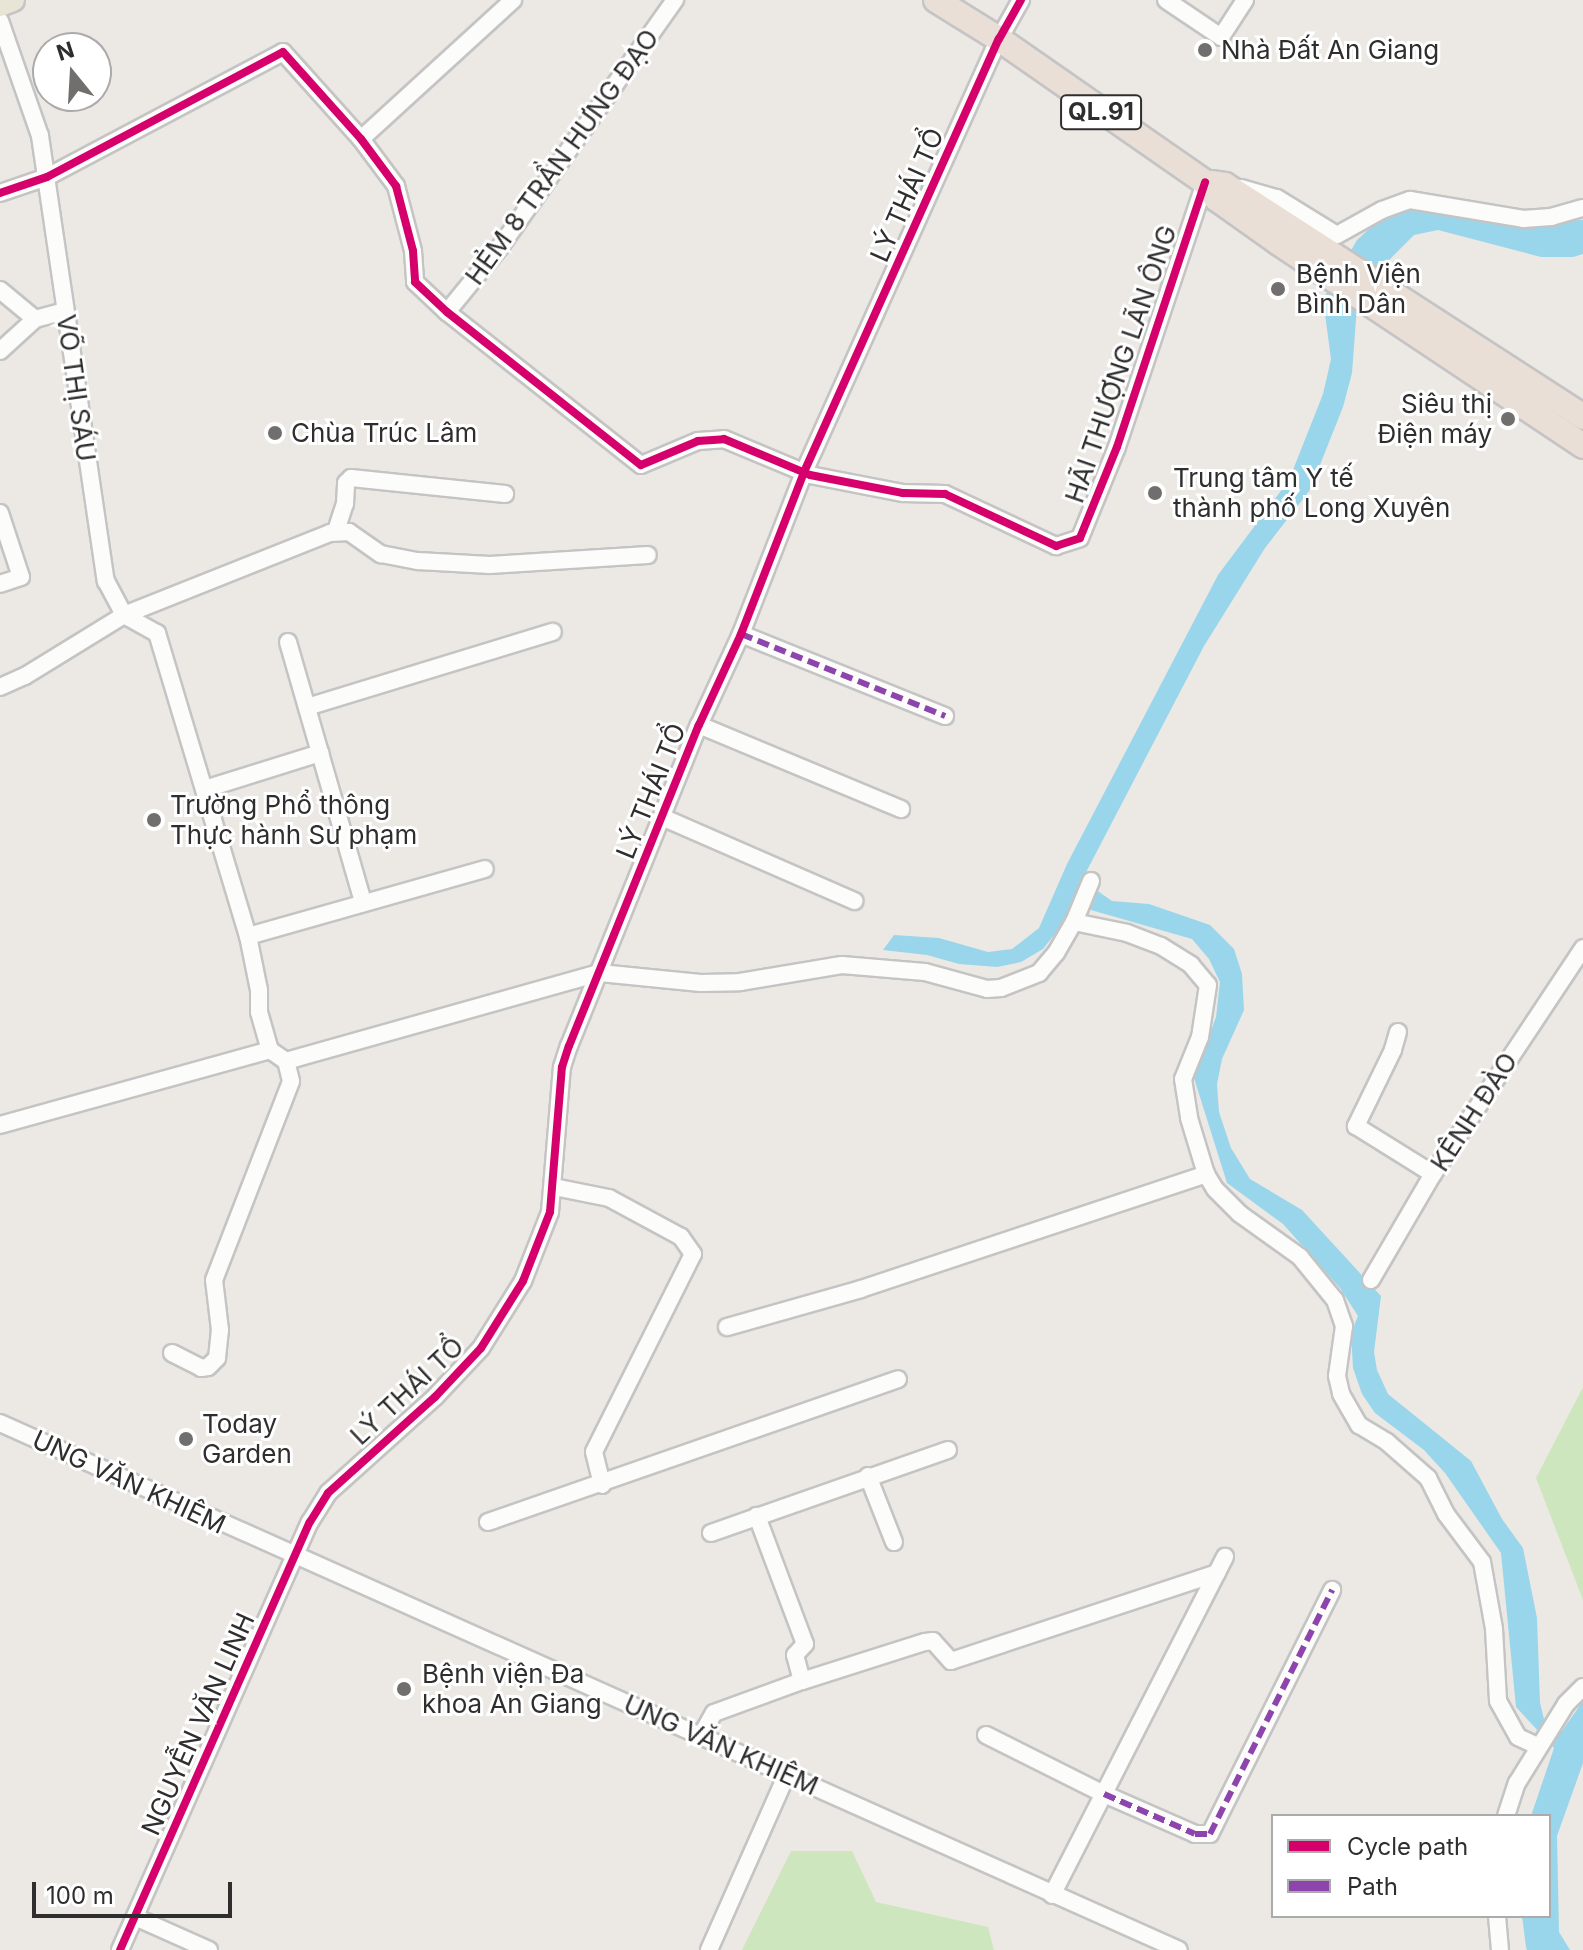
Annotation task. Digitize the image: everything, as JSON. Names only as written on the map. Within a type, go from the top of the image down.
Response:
[{"type":"highway","name":"QL.91","points":[[936,0],[1215,183],[1306,247],[1381,311],[1583,446]]},
{"type":"highway","name":"QL.91","points":[[1306,247],[1406,303],[1583,417]]},
{"type":"main road","points":[[0,5],[13,0]]},
{"type":"street","points":[[361,139],[513,0]]},
{"type":"street","name":"HẺM 8 TRẦN HƯNG ĐẠO","points":[[447,312],[500,247],[675,0]]},
{"type":"street","name":"LÝ THÁI TỔ","points":[[293,1557],[328,1493],[435,1397],[481,1348],[517,1292],[543,1237],[554,1187],[562,1067],[699,725],[741,634],[804,472],[999,39],[1021,0]]},
{"type":"street","points":[[1166,0],[1221,37],[1245,0]]},
{"type":"street","name":"VÕ THỊ SÁU","points":[[0,21],[40,136],[106,581],[124,615]]},
{"type":"street","name":"HÃI THƯỢNG LÃN ÔNG","points":[[47,177],[283,52],[361,139],[396,186],[413,251],[415,282],[447,312],[641,465],[698,441],[724,439],[804,472],[903,493],[945,494],[1056,546],[1080,538],[1215,183]]},
{"type":"street","points":[[0,193],[47,177]]},
{"type":"street","points":[[1215,183],[1277,198],[1337,235],[1382,210],[1410,200],[1523,219],[1551,217],[1583,208]]},
{"type":"street","points":[[0,290],[35,319]]},
{"type":"street","points":[[0,351],[35,319],[65,311]]},
{"type":"street","points":[[336,531],[345,504],[346,483],[351,478],[505,494]]},
{"type":"street","points":[[0,513],[21,577],[0,584]]},
{"type":"street","points":[[0,687],[25,676],[124,615],[336,531],[349,532],[381,554],[418,561],[490,565],[648,555]]},
{"type":"street","points":[[124,615],[157,633],[248,936],[259,990],[259,1012],[270,1050],[286,1061],[291,1081],[214,1280],[220,1330],[217,1358],[208,1367],[201,1368],[172,1353]]},
{"type":"street","points":[[307,707],[553,632]]},
{"type":"street","points":[[741,634],[945,716]]},
{"type":"street","points":[[288,642],[363,902]]},
{"type":"street","points":[[699,725],[901,809]]},
{"type":"street","points":[[205,789],[320,753]]},
{"type":"street","points":[[662,817],[854,901]]},
{"type":"street","points":[[248,936],[485,869]]},
{"type":"street","points":[[286,1061],[600,973],[701,983],[740,982],[842,965],[925,972],[987,989],[1001,988],[1039,973],[1056,953],[1076,918],[1091,881]]},
{"type":"street","points":[[1076,918],[1161,946],[1191,965],[1208,985],[1200,1037],[1183,1079],[1189,1118],[1206,1174],[1215,1189],[1240,1214],[1300,1257],[1335,1300],[1344,1326],[1337,1376],[1341,1394],[1359,1425],[1387,1442],[1428,1478],[1446,1514],[1482,1562],[1494,1629],[1498,1701],[1518,1737],[1540,1746]]},
{"type":"street","name":"KÊNH ĐÀO","points":[[1371,1280],[1433,1174],[1583,948]]},
{"type":"street","points":[[1398,1032],[1393,1050],[1356,1126],[1433,1174]]},
{"type":"street","points":[[0,1125],[270,1050]]},
{"type":"street","points":[[727,1327],[861,1289],[1206,1174]]},
{"type":"street","points":[[554,1187],[609,1198],[681,1237],[693,1254],[594,1452],[602,1485]]},
{"type":"street","points":[[488,1522],[602,1485],[898,1379]]},
{"type":"street","name":"UNG VĂN KHIÊM","points":[[0,1423],[293,1557],[1179,1950]]},
{"type":"street","points":[[711,1533],[948,1450]]},
{"type":"street","points":[[868,1476],[894,1542]]},
{"type":"street","points":[[757,1516],[805,1644],[795,1655],[802,1681]]},
{"type":"street","name":"NGUYỄN VĂN LINH","points":[[120,1950],[293,1557]]},
{"type":"street","points":[[1052,1895],[1225,1557]]},
{"type":"street","points":[[701,1736],[714,1713],[925,1642],[933,1641],[951,1661],[1217,1573]]},
{"type":"street","points":[[986,1735],[1104,1794],[1195,1834],[1210,1834],[1332,1590]]},
{"type":"street","points":[[1507,1814],[1517,1783],[1566,1704],[1583,1687]]},
{"type":"street","points":[[710,1948],[787,1774]]},
{"type":"street","points":[[135,1917],[209,1950]]},
{"type":"street","points":[[1497,1918],[1500,1950]]},
{"type":"green space","points":[[1583,1387],[1583,1600],[1536,1478]]},
{"type":"green space","points":[[791,1851],[852,1851],[876,1902],[988,1927],[994,1950],[742,1950]]},
{"type":"water","points":[[1407,208],[1433,208],[1548,221],[1583,220],[1583,254],[1541,257],[1438,230],[1414,235],[1390,259],[1357,306],[1352,373],[1343,407],[1310,490],[1265,548],[1204,646],[1082,880],[1112,901],[1149,904],[1210,925],[1234,949],[1242,974],[1244,1010],[1222,1059],[1217,1084],[1219,1112],[1231,1148],[1250,1179],[1302,1210],[1381,1296],[1374,1352],[1377,1370],[1388,1394],[1471,1461],[1502,1519],[1523,1548],[1537,1618],[1540,1703],[1545,1723],[1562,1731],[1583,1701],[1583,1763],[1557,1836],[1559,1932],[1570,1950],[1527,1950],[1526,1947],[1522,1918],[1551,1918],[1551,1814],[1532,1814],[1554,1748],[1516,1707],[1501,1553],[1445,1473],[1424,1450],[1375,1413],[1362,1394],[1353,1368],[1351,1333],[1358,1316],[1340,1288],[1283,1224],[1227,1183],[1194,1078],[1216,1017],[1220,982],[1209,959],[1192,939],[1077,906],[1043,949],[1021,962],[997,967],[959,964],[927,955],[883,950],[894,935],[939,938],[988,952],[1012,949],[1039,928],[1067,864],[1218,575],[1289,480],[1323,394],[1331,359],[1323,299],[1357,240],[1380,219]]},
{"type":"marked path","points":[[741,634],[945,716]]},
{"type":"marked path","points":[[1104,1794],[1195,1834],[1210,1834],[1332,1590]]},
{"type":"cycle path","points":[[120,1950],[310,1522],[328,1493],[435,1397],[481,1348],[523,1281],[550,1212],[562,1067],[569,1046],[699,725],[741,634],[804,472],[999,39],[1021,0]]},
{"type":"cycle path","points":[[0,193],[47,177],[283,52],[361,139],[396,186],[413,251],[415,282],[447,312],[641,465],[698,441],[724,439],[810,475],[903,493],[945,494],[1056,546],[1080,538],[1117,447],[1205,182]]},
{"type":"place","name":"Nhà Đất An Giang","points":[[1205,50]]},
{"type":"place","name":"Bệnh Viện Bình Dân","points":[[1278,289]]},
{"type":"place","name":"Siêu thị Điện máy","points":[[1508,419]]},
{"type":"place","name":"Chùa Trúc Lâm","points":[[275,433]]},
{"type":"place","name":"Trung tâm Y tế thành phố Long Xuyên","points":[[1155,493]]},
{"type":"place","name":"Trường Phổ thông Thực hành Sư phạm","points":[[154,820]]},
{"type":"place","name":"Today Garden","points":[[186,1439]]},
{"type":"place","name":"Bệnh viện Đa khoa An Giang","points":[[404,1689]]}]
